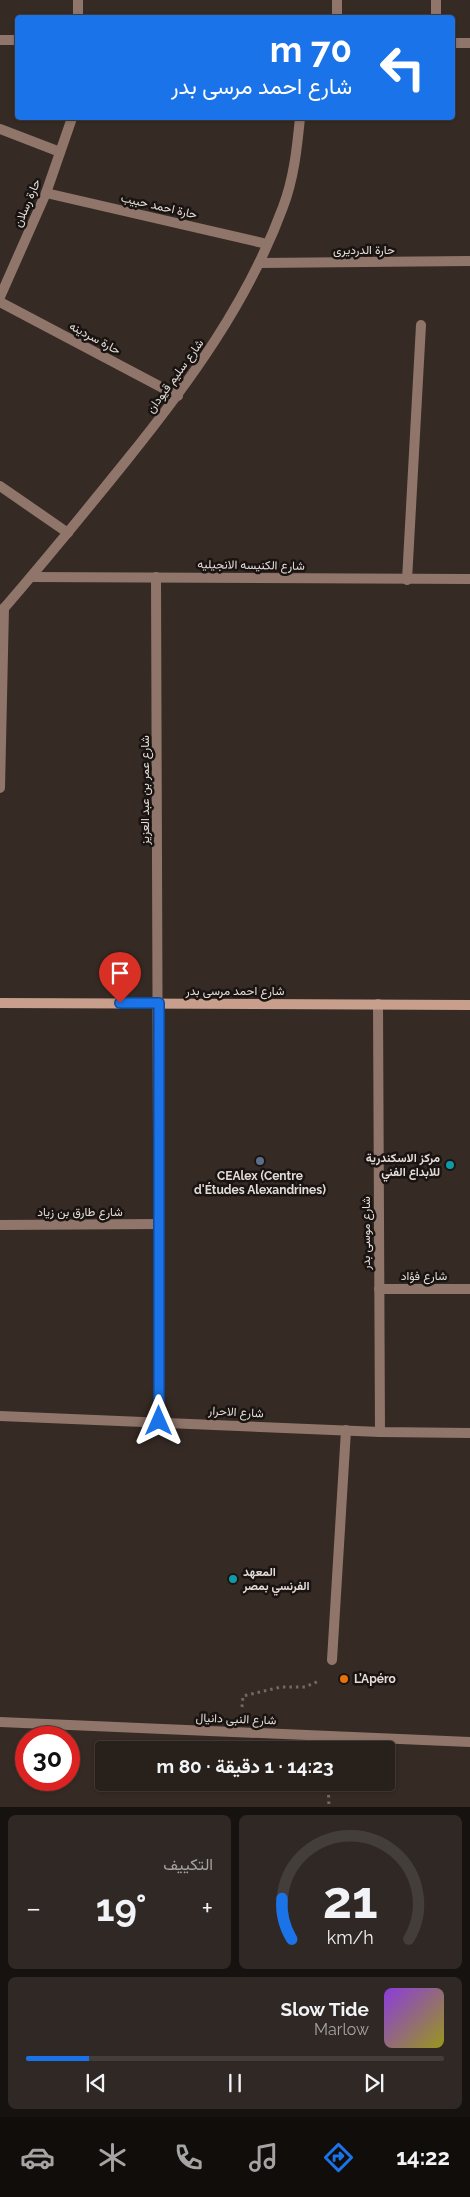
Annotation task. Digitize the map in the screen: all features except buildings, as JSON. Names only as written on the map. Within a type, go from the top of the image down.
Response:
[{"type":"street","points":[[78,0],[78,15]]},
{"type":"street","points":[[337,0],[337,15]]},
{"type":"street","points":[[436,0],[436,15]]},
{"type":"street","points":[[0,40],[15,40]]},
{"type":"street","points":[[455,43],[470,43]]},
{"type":"street","name":"حارة رسلان","points":[[0,297],[46,193],[71,120]]},
{"type":"street","name":"شارع سليم قيودان","points":[[2,610],[68,533],[178,396],[225,326],[258,263],[284,207],[292,179],[300,120]]},
{"type":"street","points":[[0,129],[60,152]]},
{"type":"street","name":"حارة احمد حبيب","points":[[46,193],[267,244]]},
{"type":"street","name":"حارة الدرديرى","points":[[258,263],[470,261]]},
{"type":"street","name":"حارة سردينه","points":[[0,302],[178,396]]},
{"type":"street","points":[[407,580],[421,325]]},
{"type":"street","points":[[0,486],[68,533]]},
{"type":"street","name":"شارع الكنيسه الانجيليه","points":[[31,577],[470,579]]},
{"type":"street","name":"شارع عمر بن عبد العزيز","points":[[156,577],[159,1421]]},
{"type":"street","points":[[0,788],[2,610]]},
{"type":"street","name":"شارع احمد مرسى بدر","points":[[0,1003],[470,1005]]},
{"type":"street","name":"شارع موسى بدر","points":[[378,1004],[380,1432]]},
{"type":"street","name":"شارع طارق بن زياد","points":[[0,1225],[159,1224]]},
{"type":"street","name":"شارع فؤاد","points":[[379,1289],[470,1289]]},
{"type":"street","name":"شارع الاحرار","points":[[0,1416],[159,1421],[380,1432],[470,1433]]},
{"type":"street","points":[[332,1660],[346,1430]]},
{"type":"street","name":"شارع النبى دانيال","points":[[0,1722],[470,1742]]},
{"type":"path","points":[[242,1714],[243,1696],[281,1687],[305,1687],[317,1682],[326,1672],[332,1660]]},
{"type":"path","points":[[328,1791],[328,1807]]},
{"type":"place","name":"CEAlex (Centre d'Études Alexandrines)","points":[[260,1161]]},
{"type":"place","name":"مركز الاسكندرية للابداع الفني","points":[[450,1165]]},
{"type":"place","name":"المعهد الفرنسي بمصر","points":[[233,1579]]},
{"type":"place","name":"L’Apéro","points":[[344,1679]]},
{"type":"route","points":[[120,1003],[159,1003],[159,1421]]}]
